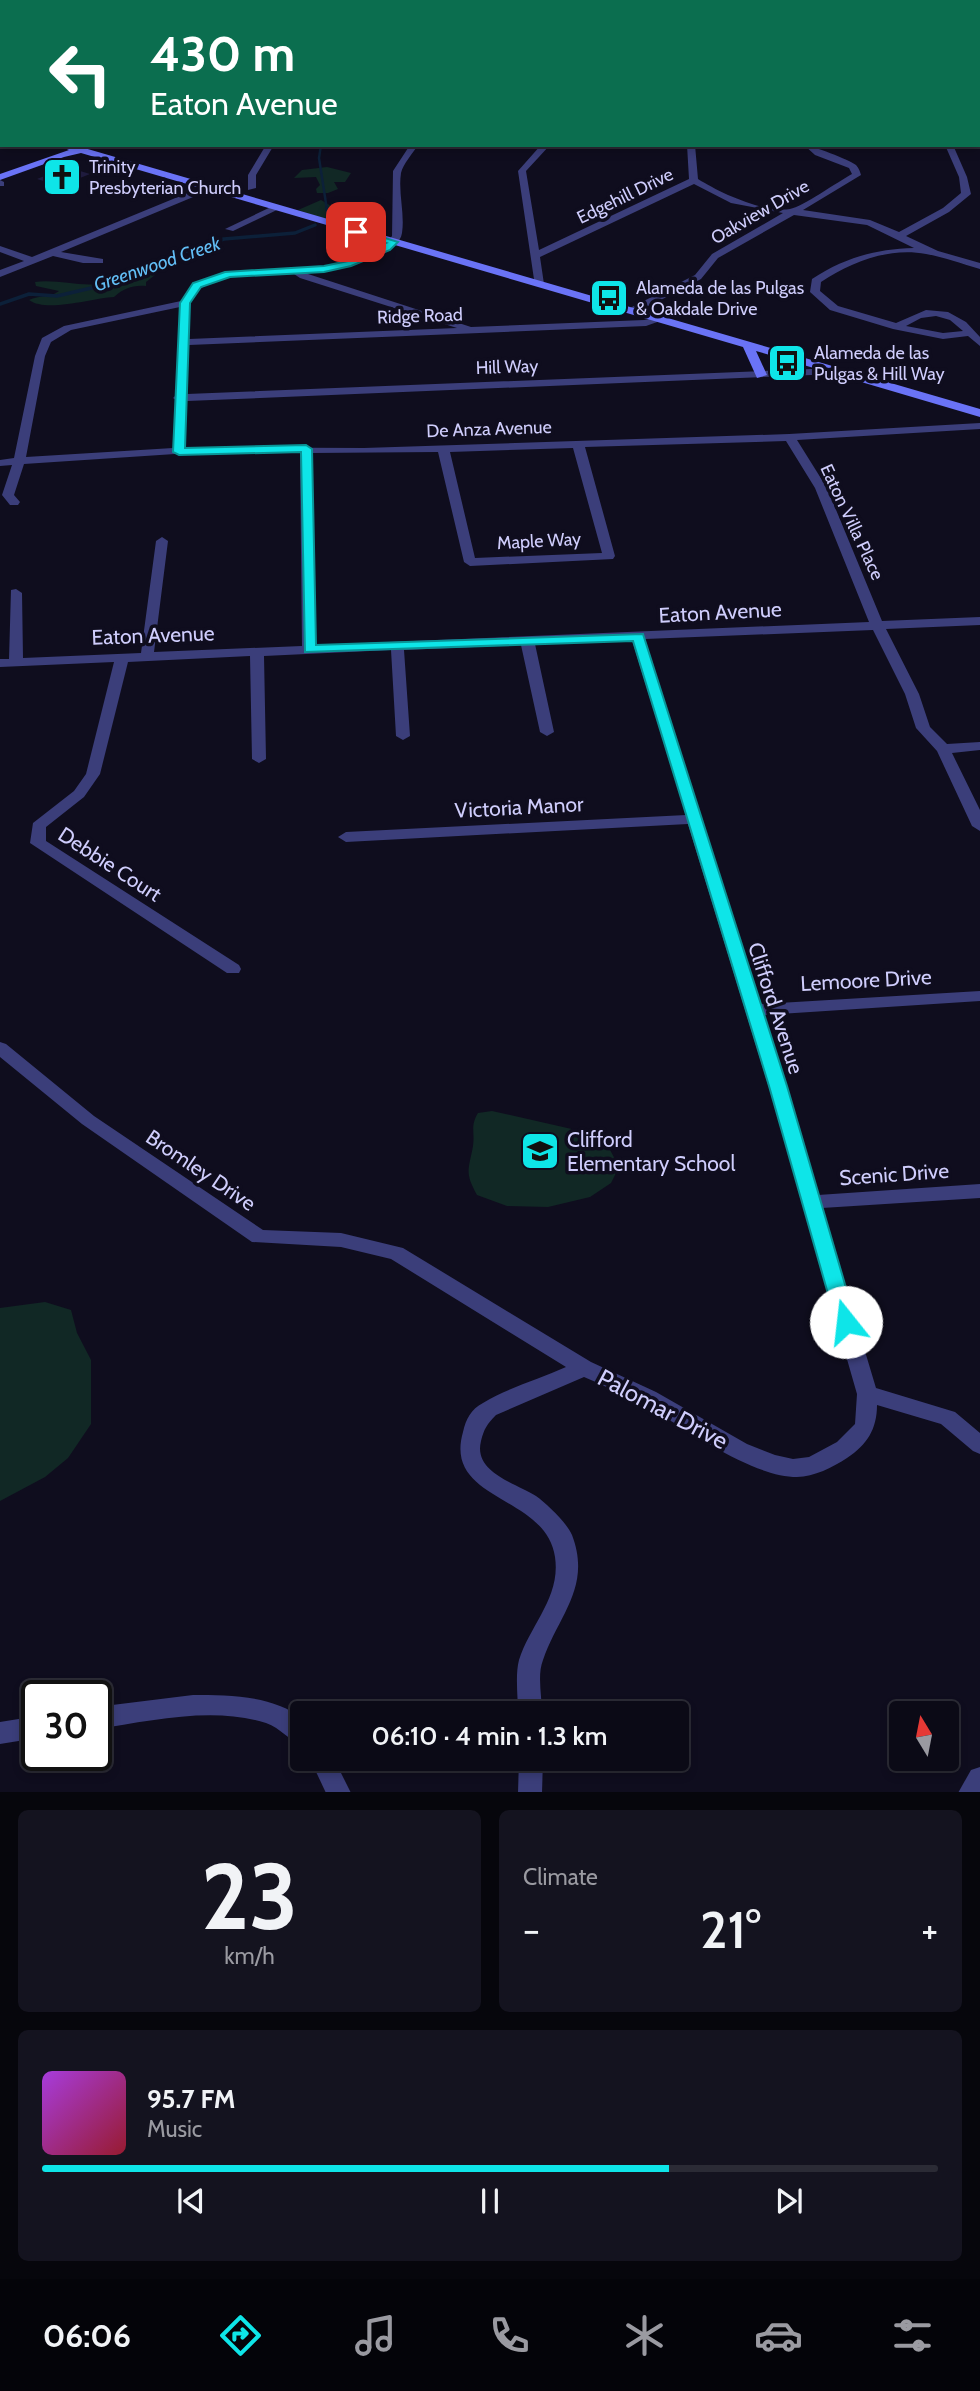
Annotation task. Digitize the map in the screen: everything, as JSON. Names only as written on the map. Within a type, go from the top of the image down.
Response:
[{"type":"main road","points":[[69,147],[980,413]]},
{"type":"main road","points":[[0,177],[62,153],[90,147]]},
{"type":"main road","points":[[0,184],[74,157],[79,151]]},
{"type":"main road","points":[[748,346],[761,374]]},
{"type":"street","points":[[251,188],[252,175],[269,147]]},
{"type":"street","points":[[179,452],[179,398],[185,303],[197,285],[229,274],[263,270],[298,271],[351,263],[387,248],[397,236],[397,171],[402,158],[412,147]]},
{"type":"street","points":[[540,284],[522,171],[544,147]]},
{"type":"street","name":"Edgehill Drive","points":[[537,255],[694,180],[691,147]]},
{"type":"street","name":"Oakview Drive","points":[[632,311],[698,276],[715,256],[857,175],[852,166],[818,153],[810,147]]},
{"type":"street","points":[[899,236],[946,210],[965,194],[963,177],[950,147]]},
{"type":"street","points":[[694,180],[710,193],[745,206],[863,221],[928,251],[980,266]]},
{"type":"street","points":[[0,274],[207,188]]},
{"type":"street","points":[[230,229],[276,208]]},
{"type":"street","points":[[0,249],[34,261]]},
{"type":"street","points":[[928,251],[895,250],[864,254],[836,266],[816,281],[814,292],[834,308],[897,327],[932,336],[971,333]]},
{"type":"street","points":[[54,253],[100,261]]},
{"type":"street","points":[[298,271],[303,276],[478,331]]},
{"type":"street","points":[[14,502],[8,495],[19,461],[40,356],[46,340],[68,328],[185,303]]},
{"type":"street","points":[[897,327],[921,314],[943,314],[960,320],[980,343]]},
{"type":"street","name":"Ridge Road","points":[[184,342],[646,323],[656,319]]},
{"type":"street","name":"Hill Way","points":[[179,398],[836,371]]},
{"type":"street","name":"De Anza Avenue","points":[[0,463],[179,452],[306,449],[365,451],[789,437],[980,426]]},
{"type":"street","name":"Eaton Villa Place","points":[[789,437],[821,488],[877,625],[900,667],[923,728],[943,749],[980,826]]},
{"type":"street","name":"Maple Way","points":[[443,448],[470,562],[609,556],[578,443]]},
{"type":"street","points":[[306,449],[309,650]]},
{"type":"street","points":[[147,656],[162,541]]},
{"type":"street","points":[[16,593],[16,662]]},
{"type":"street","name":"Eaton Avenue","points":[[0,663],[980,621]]},
{"type":"street","name":"Clifford Avenue","points":[[638,637],[754,1010],[867,1394]]},
{"type":"street","points":[[527,640],[547,732]]},
{"type":"street","points":[[397,646],[403,736]]},
{"type":"street","points":[[257,651],[259,760]]},
{"type":"street","name":"Debbie Court","points":[[122,657],[93,774],[79,794],[38,826],[38,843],[233,969]]},
{"type":"street","points":[[943,749],[980,746]]},
{"type":"street","name":"Victoria Manor","points":[[346,837],[695,819]]},
{"type":"street","name":"Lemoore Drive","points":[[754,1010],[980,996]]},
{"type":"street","name":"Bromley Drive","points":[[0,1048],[88,1120],[259,1237],[341,1240],[397,1252],[584,1368]]},
{"type":"street","name":"Scenic Drive","points":[[812,1202],[980,1191]]},
{"type":"street","name":"Palomar Drive","points":[[530,1701],[530,1662],[564,1593],[567,1560],[562,1537],[531,1504],[489,1481],[472,1465],[469,1446],[476,1421],[489,1409],[584,1368],[654,1401],[768,1462],[797,1468],[843,1450],[861,1433],[866,1423],[867,1394]]},
{"type":"street","points":[[867,1394],[948,1418],[980,1445]]},
{"type":"street","points":[[112,1716],[157,1709],[234,1706],[262,1711],[290,1722]]},
{"type":"street","points":[[0,1733],[21,1730]]},
{"type":"street","points":[[327,1771],[338,1792]]},
{"type":"street","points":[[530,1792],[531,1771]]},
{"type":"green space","points":[[327,167],[351,173],[345,182],[334,182],[338,189],[328,193],[317,193],[316,189],[320,185],[316,177],[294,178],[302,170]]},
{"type":"green space","points":[[321,200],[331,206],[331,210],[350,215],[347,218],[355,222],[331,221],[298,210]]},
{"type":"green space","points":[[186,249],[191,251],[172,259],[179,262],[161,266],[154,271],[155,275],[146,282],[146,286],[129,288],[114,297],[58,305],[37,304],[29,300],[59,291],[36,286],[35,282],[88,285],[105,283],[125,277]]},
{"type":"green space","points":[[492,1111],[576,1130],[608,1146],[619,1167],[611,1183],[590,1197],[548,1207],[507,1206],[477,1195],[470,1181],[469,1170],[473,1125],[478,1113]]},
{"type":"green space","points":[[45,1302],[71,1310],[77,1333],[91,1360],[91,1424],[68,1458],[45,1477],[0,1501],[0,1308]]},
{"type":"building","name":"Trinity Presbyterian Church","points":[[67,167],[90,174],[60,186],[37,179]]},
{"type":"waterway","name":"Greenwood Creek","points":[[321,147],[319,158],[327,210]]},
{"type":"waterway","name":"Greenwood Creek","points":[[327,208],[328,218]]},
{"type":"waterway","name":"Greenwood Creek","points":[[0,304],[29,294],[57,296],[113,283],[175,255],[224,239],[295,233],[315,225]]},
{"type":"place","name":"Trinity Presbyterian Church","points":[[62,177]]},
{"type":"place","name":"Alameda de las Pulgas & Oakdale Drive","points":[[609,298]]},
{"type":"place","name":"Alameda de las Pulgas & Hill Way","points":[[787,363]]},
{"type":"place","name":"Clifford Elementary School","points":[[540,1151]]},
{"type":"route","points":[[356,232],[393,242],[387,248],[361,260],[324,269],[263,270],[229,274],[197,285],[185,303],[179,398],[179,452],[306,449],[309,650],[638,637],[778,1086],[846,1322]]}]
